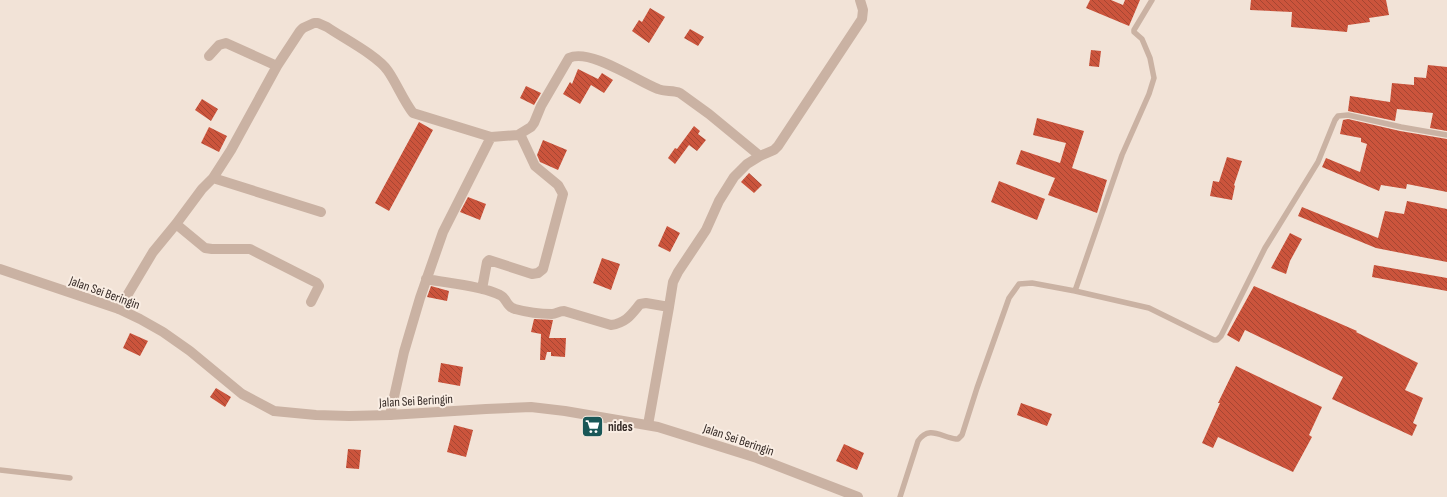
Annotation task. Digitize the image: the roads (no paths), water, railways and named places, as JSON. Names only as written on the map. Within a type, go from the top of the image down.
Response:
[{"type":"street","points":[[648,425],[673,282],[706,230],[719,201],[734,177],[747,164],[774,150],[778,146],[862,19],[863,10],[860,0]]},
{"type":"street","points":[[119,309],[153,252],[202,189],[213,178],[231,150],[277,66],[303,28],[311,24],[318,23],[379,61],[387,70],[413,113],[491,138],[520,134],[534,123],[541,106],[569,58],[577,56],[602,62],[659,90],[676,91],[680,93],[709,114],[760,156]]},
{"type":"street","points":[[209,56],[219,45],[226,44],[277,66]]},
{"type":"street","points":[[482,289],[488,260],[532,274],[538,273],[543,269],[563,194],[560,187],[536,166],[520,134]]},
{"type":"street","points":[[390,415],[404,352],[426,280],[443,232],[491,138]]},
{"type":"street","points":[[213,178],[321,212]]},
{"type":"street","points":[[176,224],[206,248],[250,249],[317,283],[318,286],[311,302]]},
{"type":"street","name":"Jalan Sei Beringin","points":[[0,269],[119,309],[140,319],[163,332],[220,375],[242,394],[274,411],[316,415],[390,415],[531,407],[565,411],[658,427],[757,458],[858,497]]},
{"type":"street","points":[[426,280],[482,289],[500,295],[512,309],[553,314],[564,311],[611,325],[624,321],[632,315],[640,304],[646,303],[669,307]]},
{"type":"lane","points":[[1075,290],[1122,155],[1149,94],[1154,78],[1150,58],[1142,39],[1134,32],[1152,0]]},
{"type":"lane","points":[[900,497],[918,441],[924,434],[930,432],[956,439],[962,435],[1009,298],[1016,287],[1023,283],[1032,283],[1075,290],[1149,308],[1214,340],[1217,340],[1221,336],[1238,304],[1265,248],[1318,162],[1338,116],[1348,115],[1401,127],[1447,135]]},
{"type":"lane","points":[[0,470],[70,478]]},
{"type":"place","name":"nides","points":[[593,426]]}]
